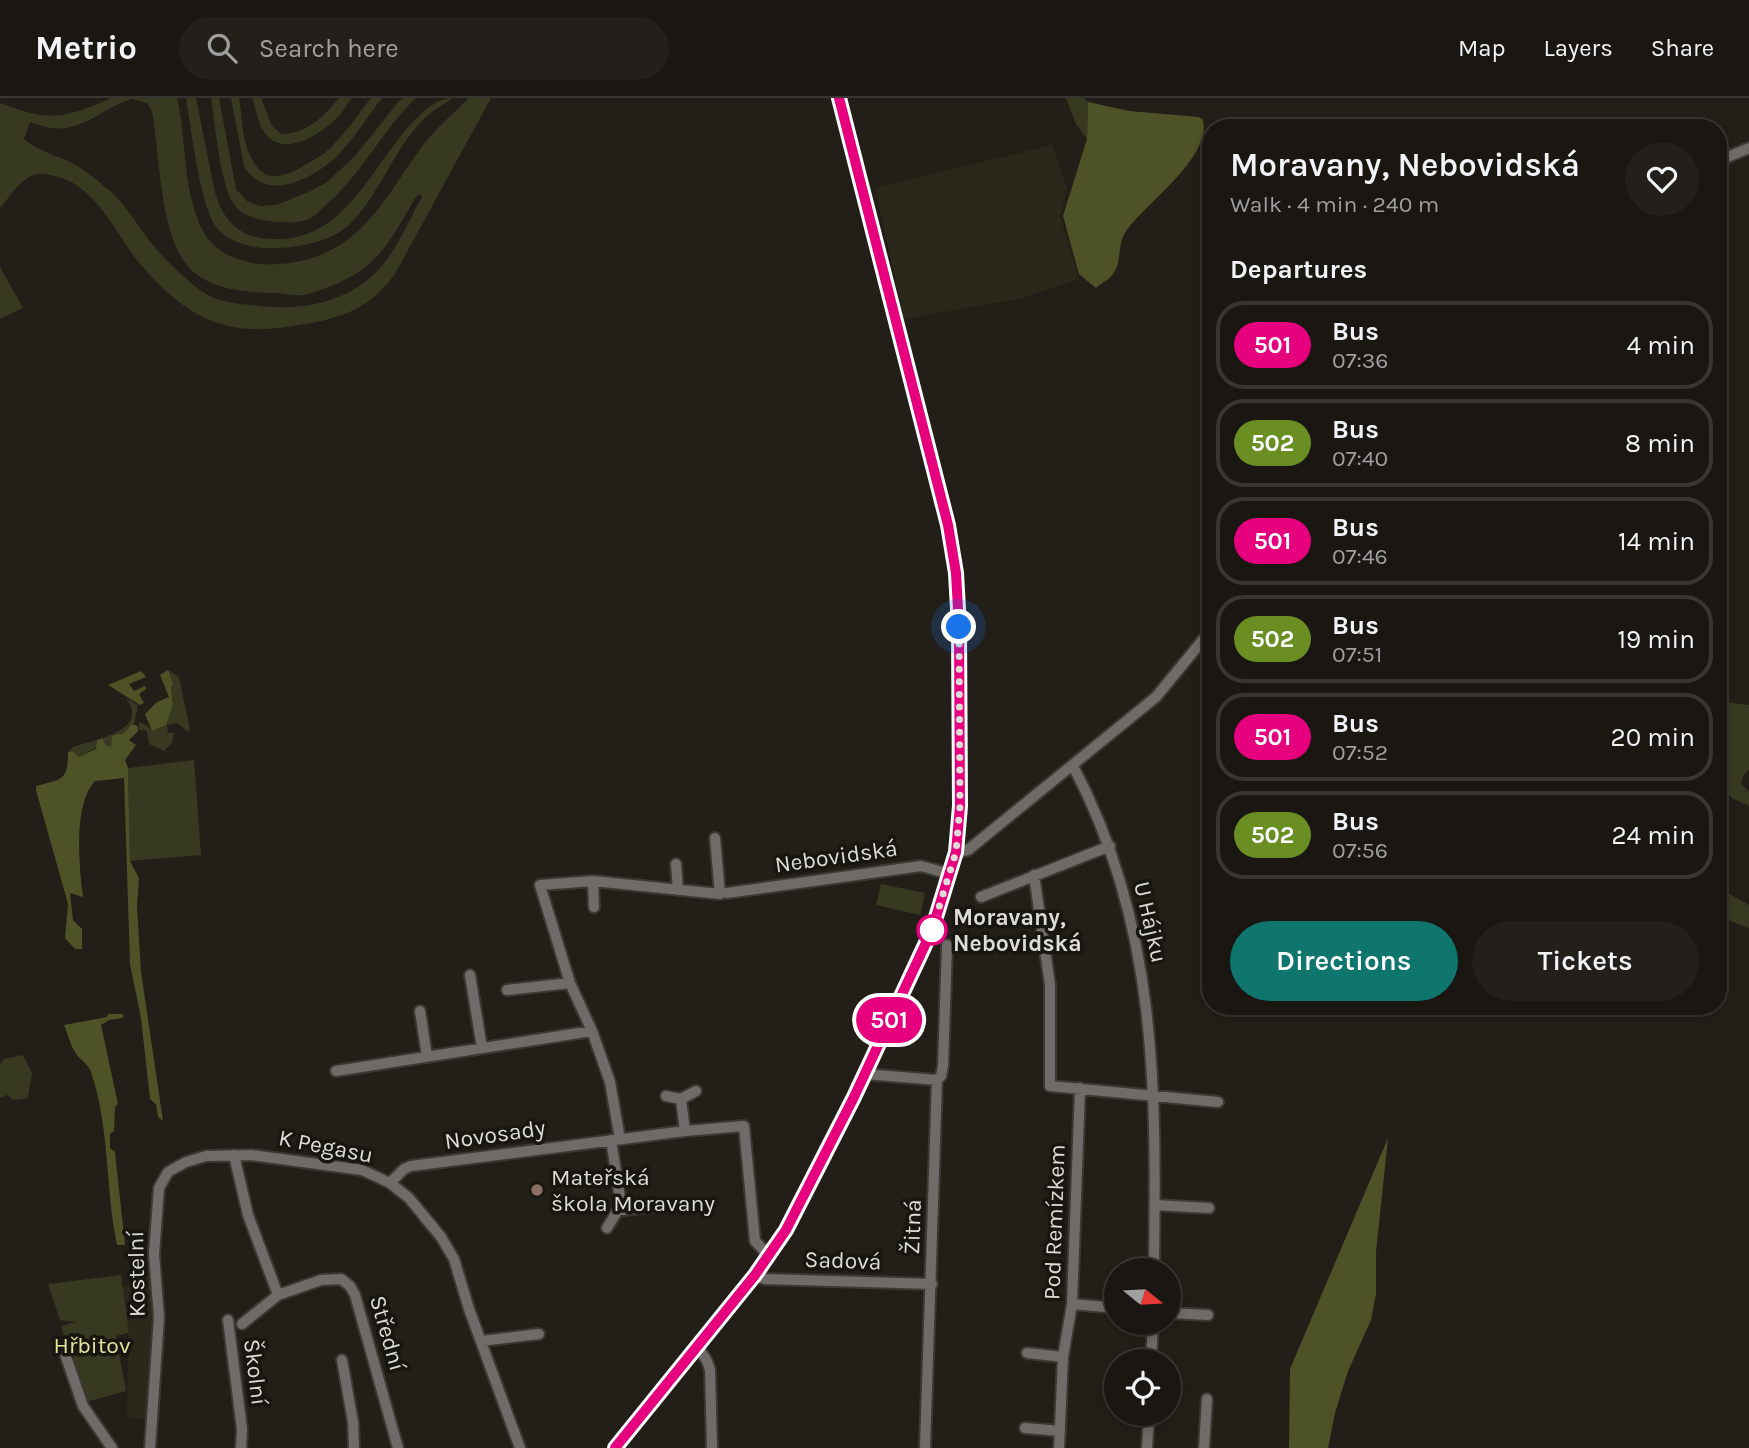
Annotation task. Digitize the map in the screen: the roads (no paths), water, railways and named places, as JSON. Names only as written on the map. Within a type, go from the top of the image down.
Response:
[{"type":"street","points":[[615,1448],[755,1275],[809,1188],[932,930],[956,852],[960,806],[960,705],[956,573],[948,525],[839,98]]},
{"type":"street","points":[[1727,157],[1749,148]]},
{"type":"street","points":[[956,852],[968,850],[1156,697],[1202,641]]},
{"type":"street","name":"U Hájku","points":[[1073,766],[1110,846],[1125,898],[1143,980],[1152,1049],[1154,1097],[1154,1258]]},
{"type":"street","points":[[622,1210],[610,1082],[592,1031],[570,983],[540,885],[593,881],[720,894],[715,838]]},
{"type":"street","points":[[981,897],[1110,846]]},
{"type":"street","points":[[676,864],[678,890]]},
{"type":"street","name":"Nebovidská","points":[[727,893],[920,866],[950,874]]},
{"type":"street","points":[[1034,875],[1050,985],[1050,1086],[1218,1102]]},
{"type":"street","points":[[593,881],[594,907]]},
{"type":"street","name":"Žitná","points":[[925,1448],[937,1080],[943,1066],[947,945]]},
{"type":"street","points":[[470,975],[482,1048]]},
{"type":"street","points":[[507,990],[570,983]]},
{"type":"street","points":[[420,1011],[427,1056]]},
{"type":"street","points":[[335,1071],[592,1031]]},
{"type":"street","points":[[865,1074],[937,1080]]},
{"type":"street","name":"Pod Remízkem","points":[[1059,1448],[1063,1357],[1072,1304],[1080,1088]]},
{"type":"street","points":[[666,1096],[681,1100],[696,1091]]},
{"type":"street","points":[[681,1100],[685,1130]]},
{"type":"street","name":"Novosady","points":[[390,1183],[404,1169],[411,1167],[685,1130],[744,1126],[755,1241],[769,1256]]},
{"type":"street","points":[[234,1155],[248,1215],[278,1295]]},
{"type":"street","name":"K Pegasu","points":[[234,1155],[286,1158],[352,1168],[372,1173],[409,1198],[448,1247],[459,1271],[467,1303],[520,1448]]},
{"type":"street","name":"Kostelní","points":[[150,1448],[159,1317],[154,1254],[159,1188],[168,1172],[186,1162],[206,1156],[234,1155]]},
{"type":"street","points":[[607,1228],[618,1210],[672,1205]]},
{"type":"street","points":[[1154,1205],[1209,1208]]},
{"type":"street","name":"Sadová","points":[[755,1275],[765,1279],[932,1284]]},
{"type":"street","name":"Střední","points":[[278,1295],[329,1279],[341,1279],[350,1286],[364,1322],[398,1448]]},
{"type":"street","name":"Školní","points":[[242,1324],[278,1295]]},
{"type":"street","points":[[1072,1304],[1104,1307]]},
{"type":"street","points":[[1181,1314],[1208,1315]]},
{"type":"street","name":"Školní","points":[[228,1320],[242,1429],[241,1448]]},
{"type":"street","points":[[481,1341],[539,1335]]},
{"type":"street","points":[[698,1347],[710,1370],[712,1448]]},
{"type":"street","points":[[64,1351],[83,1406],[112,1448]]},
{"type":"street","points":[[1027,1353],[1063,1357]]},
{"type":"street","points":[[342,1360],[353,1422],[354,1448]]},
{"type":"street","points":[[1204,1448],[1207,1399]]},
{"type":"street","points":[[1147,1448],[1148,1426]]},
{"type":"street","points":[[1025,1427],[1060,1431]]},
{"type":"street","name":"Školní","points":[[242,1429],[249,1448]]},
{"type":"place","name":"Moravany, Nebovidská","points":[[932,930]]},
{"type":"place","name":"Mateřská škola Moravany","points":[[537,1190]]},
{"type":"park label","name":"Hřbitov","points":[[92,1345]]}]
